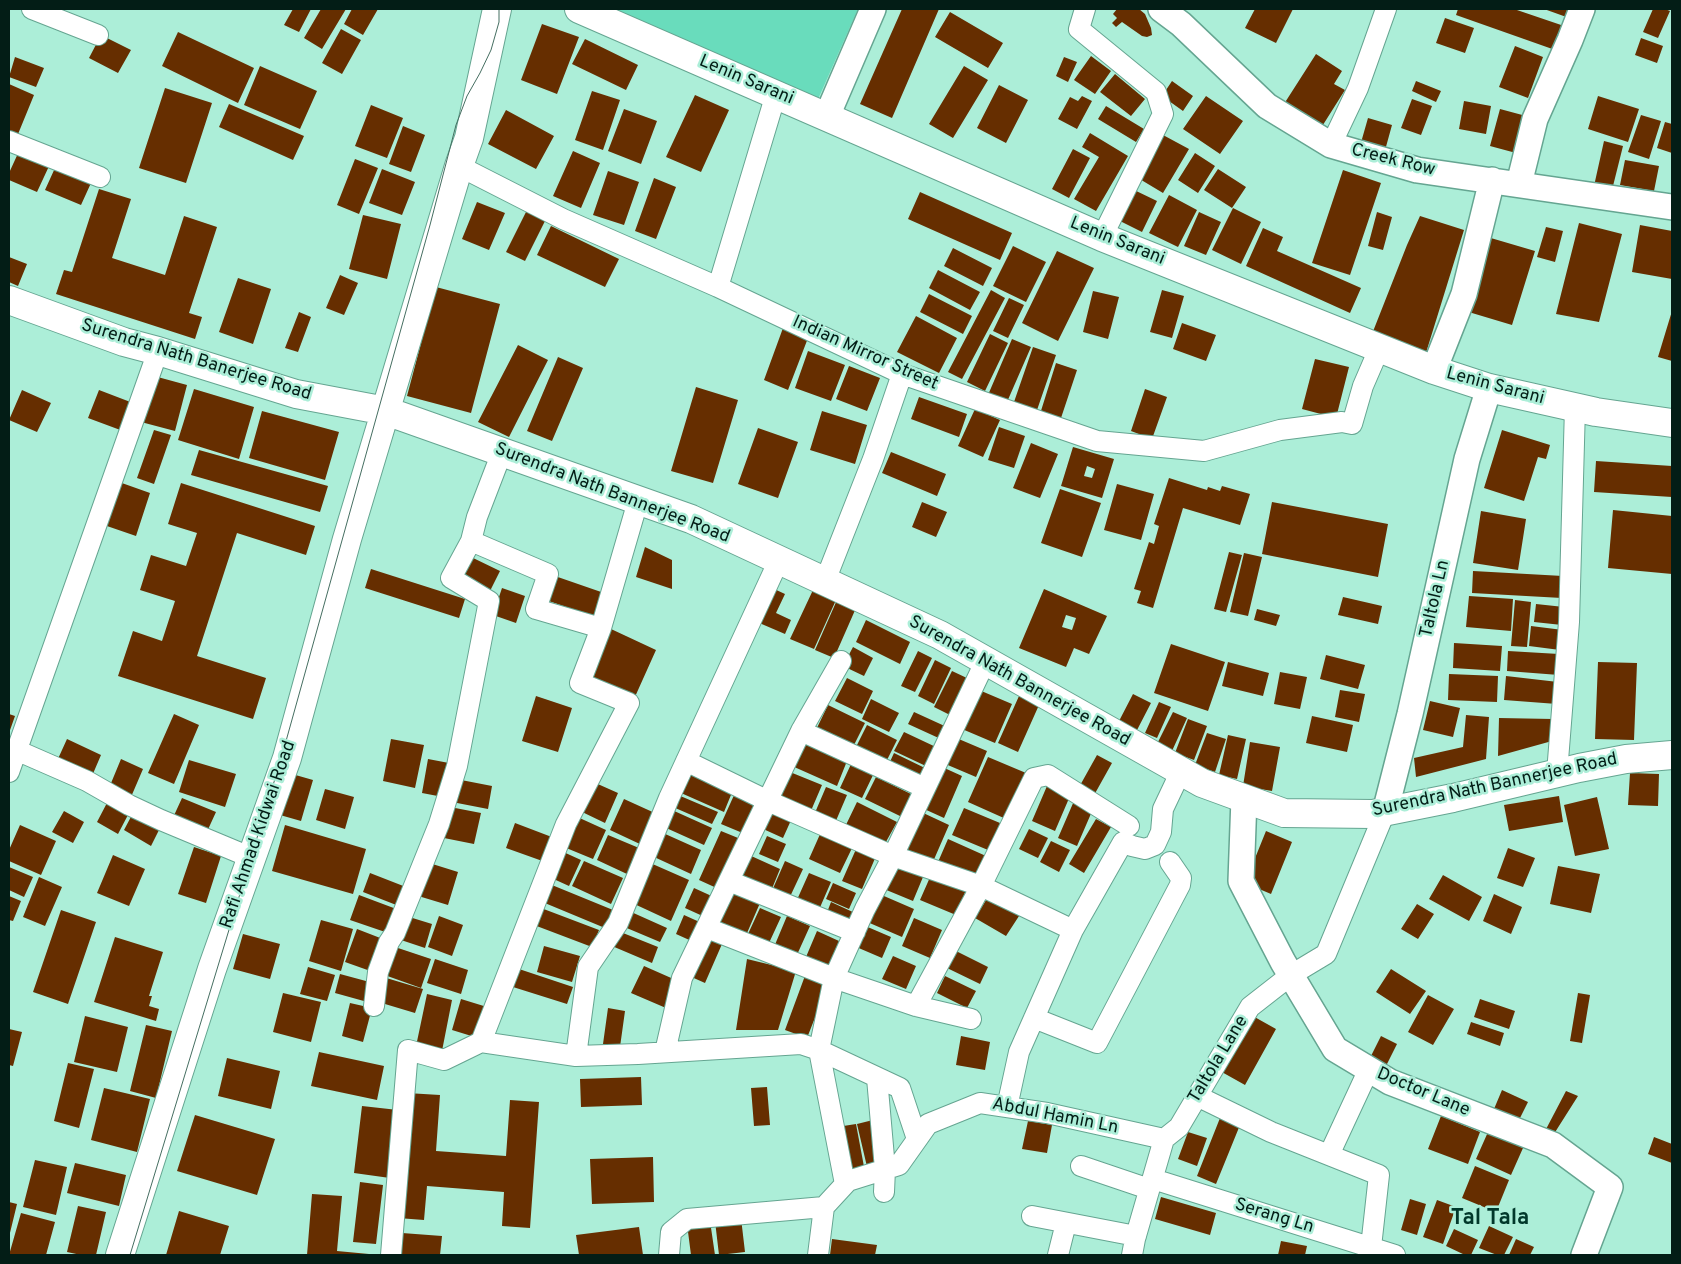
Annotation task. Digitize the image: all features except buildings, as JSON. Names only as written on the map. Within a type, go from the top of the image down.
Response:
[{"type":"main road","name":"Rafi Ahmad Kidwai Road","points":[[120,1255],[214,962],[287,758],[347,539],[469,138],[497,9]]},
{"type":"main road","name":"Lenin Sarani","points":[[579,9],[1102,237],[1378,349],[1489,388],[1596,412],[1672,423]]},
{"type":"main road","name":"Surendra Nath Banerjee Road","points":[[9,300],[124,342],[158,350],[296,394],[386,411]]},
{"type":"main road","name":"Surendra Nath Bannerjee Road","points":[[386,411],[690,519],[940,635],[1202,783],[1284,813],[1373,814],[1453,798],[1626,758],[1672,755]]},
{"type":"street","points":[[32,9],[98,35]]},
{"type":"street","points":[[827,116],[873,9]]},
{"type":"street","points":[[1085,9],[1079,30],[1156,92],[1163,114],[1102,237]]},
{"type":"street","name":"Creek Row","points":[[1161,9],[1181,24],[1267,106],[1331,145],[1417,170],[1672,206]]},
{"type":"street","points":[[1331,145],[1358,88],[1386,9]]},
{"type":"street","points":[[1519,184],[1535,119],[1582,9]]},
{"type":"street","points":[[718,287],[776,94]]},
{"type":"street","points":[[9,141],[100,177]]},
{"type":"street","name":"Indian Mirror Street","points":[[459,166],[563,219],[718,287],[902,374],[1097,441],[1204,451],[1280,430],[1342,422],[1352,424],[1363,386],[1378,349]]},
{"type":"street","points":[[1434,370],[1464,294],[1492,180]]},
{"type":"street","points":[[9,772],[158,350]]},
{"type":"street","points":[[825,582],[873,459],[902,374]]},
{"type":"street","name":"Taltola Ln","points":[[1385,812],[1410,714],[1467,459],[1489,388]]},
{"type":"street","points":[[1557,773],[1569,622],[1575,407]]},
{"type":"street","points":[[374,1006],[378,972],[439,824],[457,766],[489,601],[451,578],[471,541],[477,517],[502,452]]},
{"type":"street","points":[[480,1042],[566,824],[629,703],[580,683],[601,628],[638,501]]},
{"type":"street","points":[[471,541],[548,574],[536,609],[601,628]]},
{"type":"street","points":[[576,1056],[588,967],[618,923],[669,798],[779,560]]},
{"type":"street","points":[[665,1052],[682,978],[801,731],[841,660]]},
{"type":"street","points":[[844,1184],[819,1050],[834,978],[854,932],[893,856],[986,660]]},
{"type":"street","points":[[801,731],[925,788]]},
{"type":"street","points":[[16,750],[87,781],[129,805],[161,820],[252,858]]},
{"type":"street","points":[[686,761],[768,801],[893,856],[982,886],[1073,930]]},
{"type":"street","points":[[1007,1106],[1019,1052],[1073,930],[1123,842],[1144,849],[1156,845],[1161,832],[1163,810],[1181,771]]},
{"type":"street","points":[[916,1006],[982,886],[1034,778],[1048,775],[1129,826]]},
{"type":"street","name":"Doctor Lane","points":[[1244,798],[1241,881],[1291,975],[1335,1049],[1390,1082],[1553,1145],[1610,1187],[1584,1255]]},
{"type":"street","name":"Taltola Lane","points":[[1134,1246],[1164,1139],[1179,1126],[1250,1007],[1291,975],[1326,954],[1385,812]]},
{"type":"street","points":[[1034,1018],[1097,1043],[1180,885],[1182,878],[1170,862]]},
{"type":"street","points":[[729,882],[854,932]]},
{"type":"street","points":[[707,928],[834,978],[916,1006],[971,1018]]},
{"type":"street","points":[[391,1255],[408,1050],[444,1060],[480,1042],[576,1056],[801,1044],[819,1050],[900,1088],[917,1139]]},
{"type":"street","points":[[1329,1155],[1369,1069]]},
{"type":"street","points":[[877,1078],[885,1169],[884,1192]]},
{"type":"street","points":[[1197,1096],[1271,1132],[1379,1175],[1372,1247]]},
{"type":"street","name":"Abdul Hamin Ln","points":[[824,1207],[848,1181],[899,1165],[928,1124],[980,1102],[1047,1113],[1164,1139]]},
{"type":"street","name":"Serang Ln","points":[[1081,1166],[1151,1184],[1395,1255]]},
{"type":"street","points":[[669,1255],[671,1232],[686,1219],[824,1207],[818,1255]]},
{"type":"street","points":[[1032,1216],[1066,1223],[1134,1246]]},
{"type":"street","points":[[1058,1255],[1066,1223]]},
{"type":"green space","points":[[597,9],[858,9],[815,106]]},
{"type":"tram line","points":[[130,1255],[281,759],[430,225],[456,125],[467,96],[491,50],[499,22],[499,9]]},
{"type":"district","name":"Tal Tala","points":[[1490,1220]]}]
